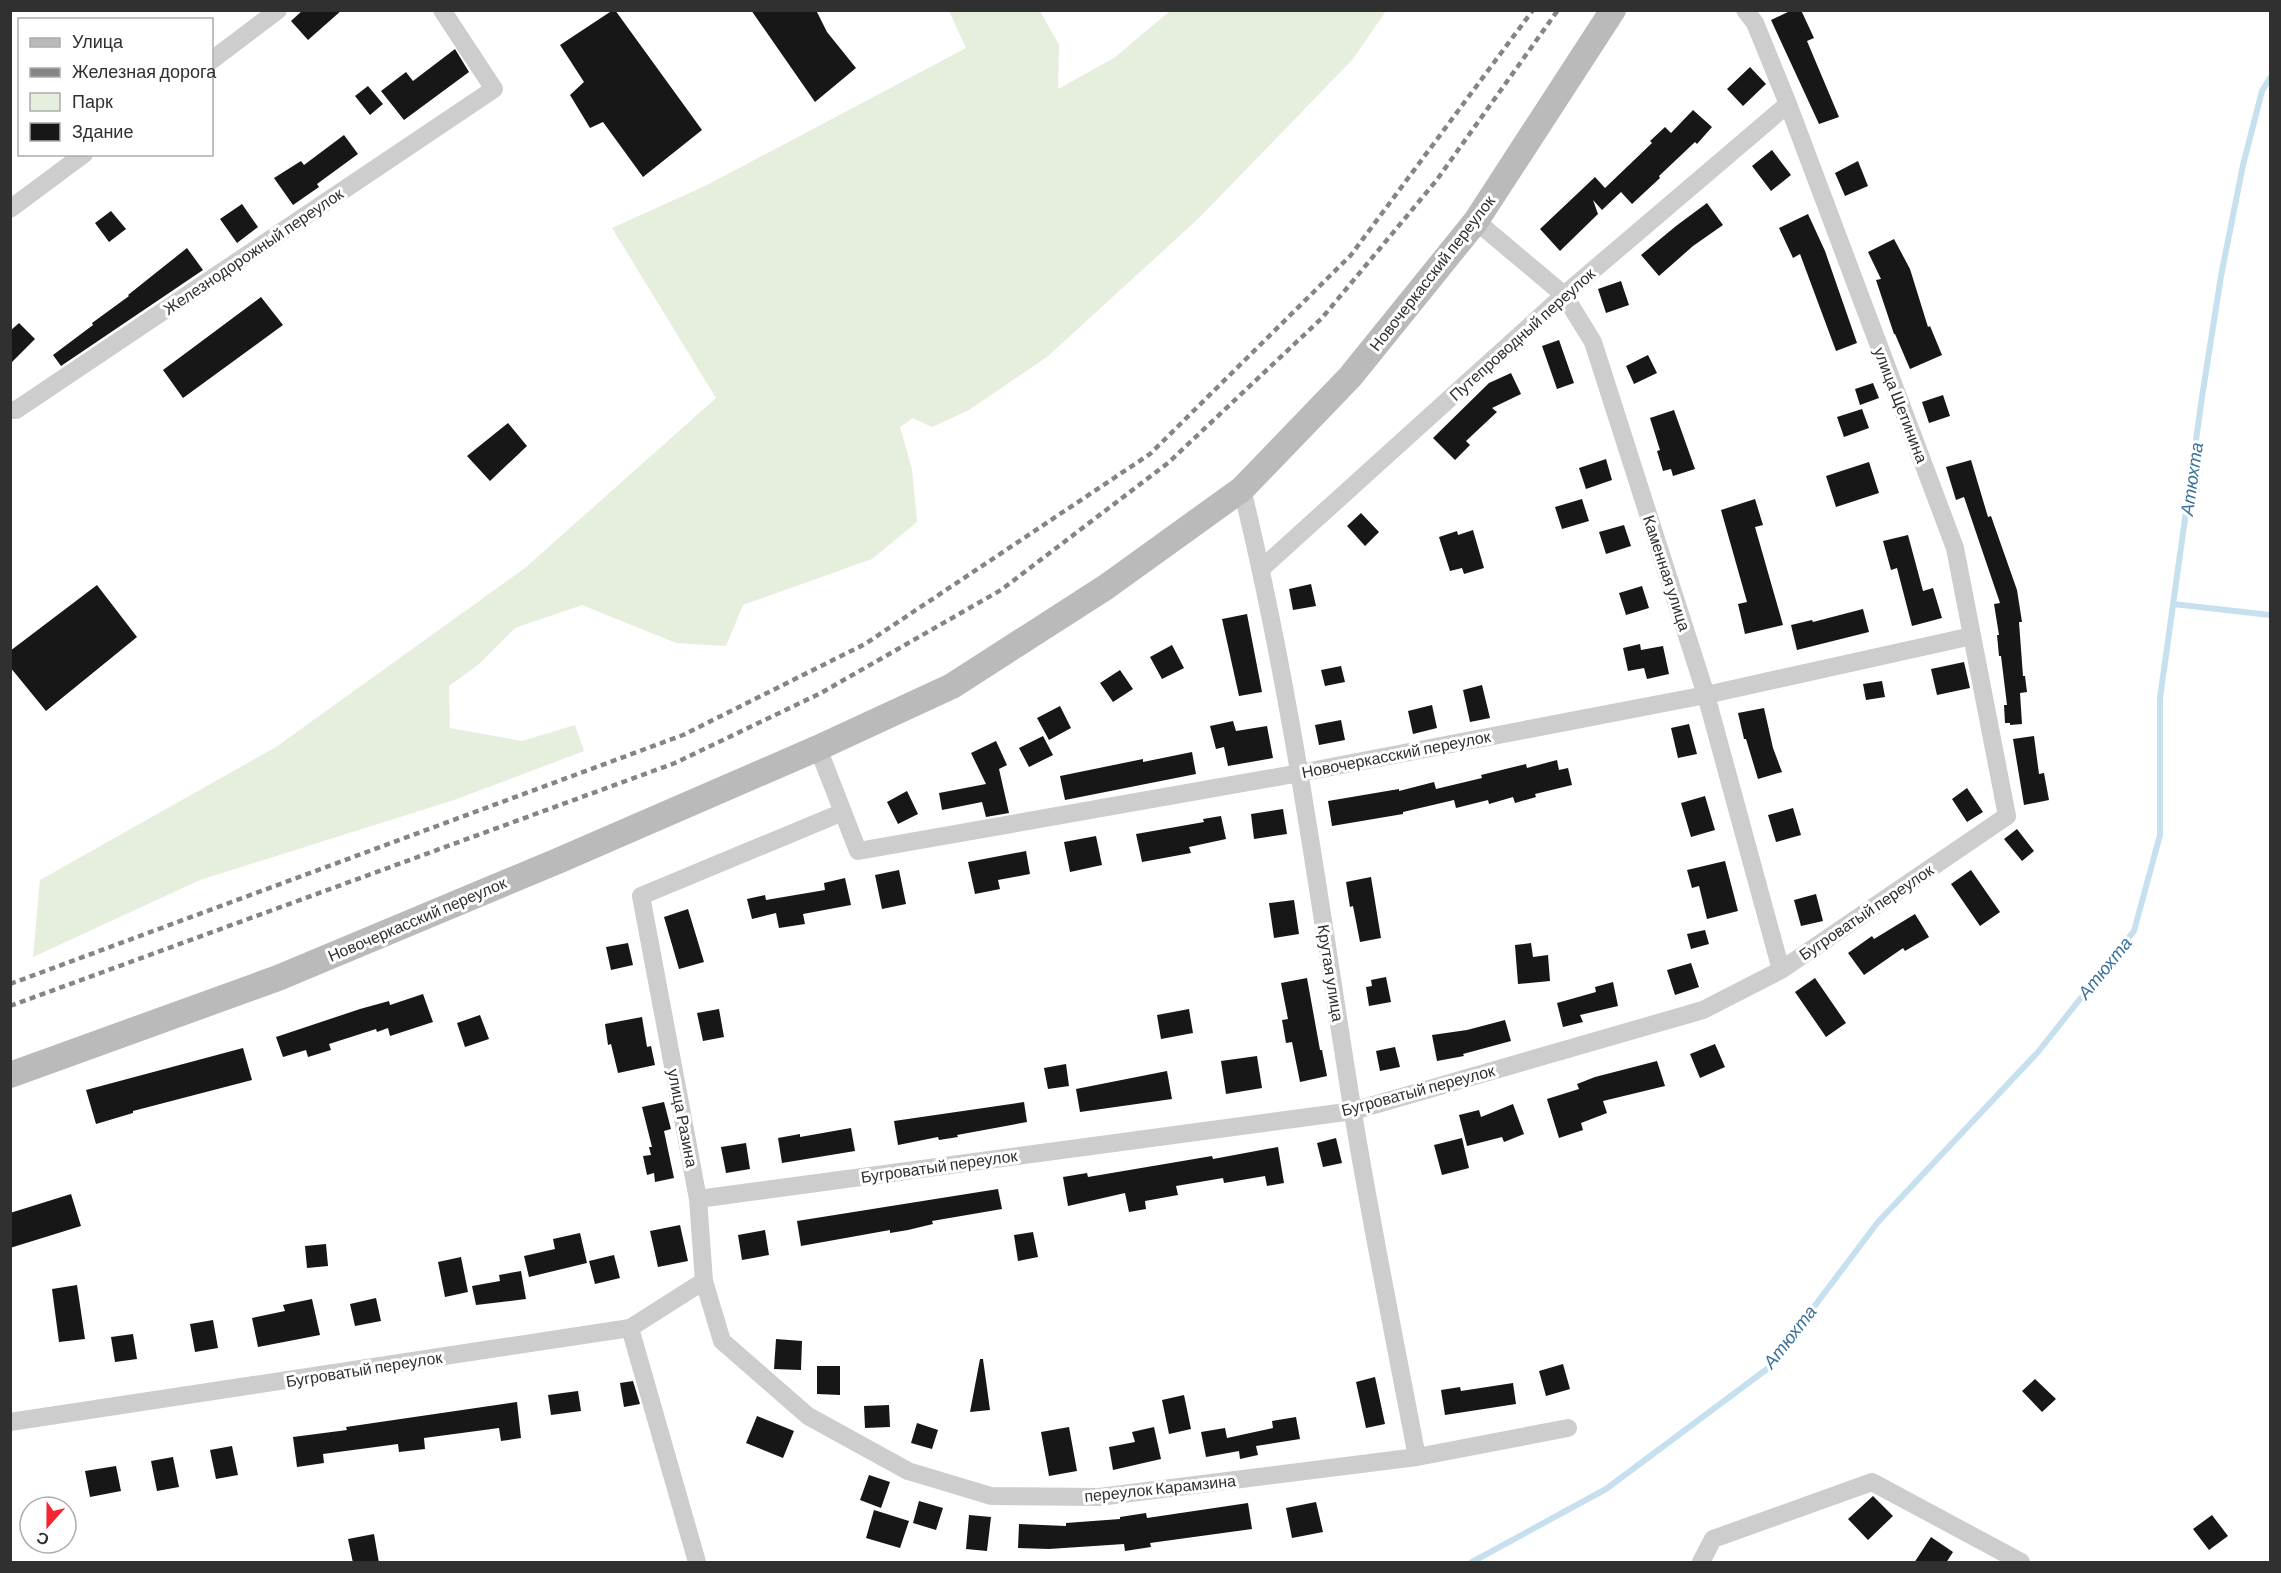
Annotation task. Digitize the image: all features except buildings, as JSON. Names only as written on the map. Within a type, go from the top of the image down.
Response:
[{"type":"main road","name":"Новочеркасский переулок","points":[[10,1075],[278,978],[560,860],[818,748],[952,686],[1106,587],[1242,489],[1350,377],[1476,221],[1613,10]]},
{"type":"street","points":[[213,59],[278,10]]},
{"type":"street","name":"Железнодорожный переулок","points":[[10,410],[16,411],[494,89],[442,10]]},
{"type":"street","name":"улица Щетинина","points":[[1745,10],[1755,23],[1788,104],[1955,548],[2007,816]]},
{"type":"street","name":"Путепроводный переулок","points":[[1261,569],[1564,295],[1788,104]]},
{"type":"street","points":[[10,210],[81,156]]},
{"type":"street","name":"Каменная улица","points":[[1476,221],[1564,295],[1593,342],[1706,695],[1781,970]]},
{"type":"street","name":"Крутая улица","points":[[1242,489],[1261,569],[1300,772],[1353,1111],[1417,1457]]},
{"type":"street","name":"Новочеркасский переулок","points":[[818,748],[858,851],[1300,772],[1706,695],[1972,636]]},
{"type":"street","name":"улица Разина","points":[[722,1341],[704,1281],[698,1199],[641,896],[843,812]]},
{"type":"street","name":"Бугроватый переулок","points":[[698,1199],[1353,1111],[1703,1010],[1781,970],[2007,816]]},
{"type":"street","name":"Бугроватый переулок","points":[[10,1422],[630,1328],[704,1281]]},
{"type":"street","points":[[630,1328],[697,1563]]},
{"type":"street","name":"переулок Карамзина","points":[[722,1341],[808,1416],[908,1471],[991,1496],[1099,1497],[1417,1457],[1569,1428]]},
{"type":"street","points":[[1701,1563],[1713,1539],[1872,1482],[2021,1563]]},
{"type":"green space","points":[[949,11],[1040,11],[1059,45],[1058,89],[1114,58],[1170,11],[1386,11],[1353,59],[1199,218],[1047,357],[969,410],[932,427],[913,418],[900,427],[912,469],[917,522],[872,559],[743,605],[726,646],[676,643],[582,605],[515,628],[479,664],[449,686],[450,728],[522,741],[575,725],[584,751],[457,799],[200,880],[33,957],[40,880],[276,747],[525,568],[716,398],[612,228],[707,185],[966,48]]},
{"type":"waterway","name":"Атюхта","points":[[1472,1562],[1606,1489],[1767,1369],[1878,1222],[2038,1052],[2134,931],[2160,835],[2160,698],[2221,276],[2243,165],[2262,91],[2270,78]]},
{"type":"waterway","points":[[2173,604],[2270,615]]},
{"type":"railway","points":[[10,984],[683,735],[865,644],[1150,454],[1351,255],[1533,10]]},
{"type":"railway","points":[[10,1006],[675,763],[821,693],[1001,590],[1168,463],[1322,318],[1436,181],[1558,10]]}]
